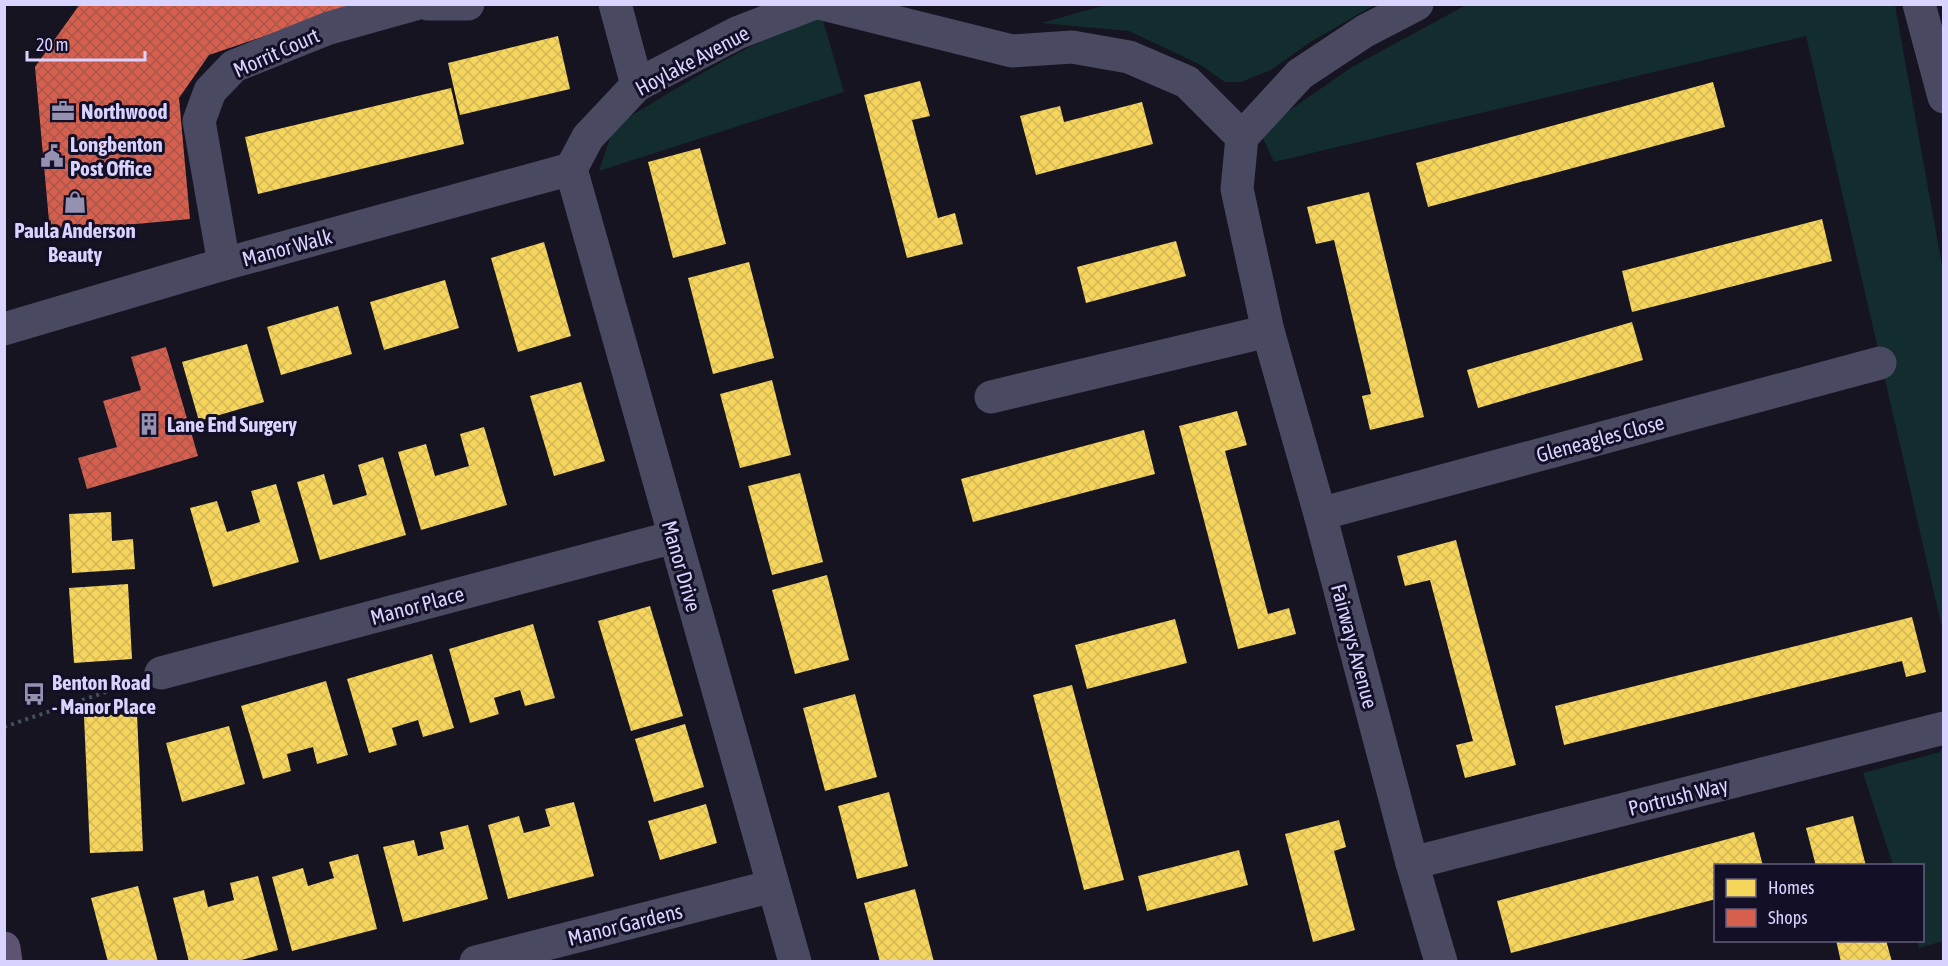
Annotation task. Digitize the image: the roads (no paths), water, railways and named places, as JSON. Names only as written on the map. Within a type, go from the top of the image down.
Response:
[{"type":"main road","points":[[4,948],[6,962]]},
{"type":"street","name":"Morrit Court","points":[[224,264],[199,121],[210,91],[234,66],[329,28],[415,4]]},
{"type":"street","points":[[428,4],[468,4]]},
{"type":"street","points":[[615,4],[637,85]]},
{"type":"street","name":"Hoylake Avenue","points":[[571,169],[588,137],[637,85],[736,33],[812,4]]},
{"type":"street","points":[[823,4],[1012,51],[1072,47],[1129,57],[1187,82],[1242,137],[1300,74],[1365,31],[1417,4]]},
{"type":"street","points":[[1919,4],[1944,97]]},
{"type":"street","name":"Fairways Avenue","points":[[1242,137],[1238,189],[1268,331],[1441,962]]},
{"type":"street","name":"Manor Walk","points":[[4,329],[224,264],[571,169]]},
{"type":"street","name":"Manor Drive","points":[[571,169],[795,962]]},
{"type":"street","points":[[991,397],[1268,331]]},
{"type":"street","name":"Gleneagles Close","points":[[1320,514],[1880,363]]},
{"type":"street","name":"Manor Place","points":[[161,673],[674,537]]},
{"type":"street","name":"Portrush Way","points":[[1412,863],[1944,728]]},
{"type":"street","name":"Manor Gardens","points":[[476,962],[773,885]]},
{"type":"place","name":"Northwood","points":[[63,111]]},
{"type":"place","name":"Longbenton Post Office","points":[[52,156]]},
{"type":"place","name":"Paula Anderson Beauty","points":[[75,202]]},
{"type":"place","name":"Lane End Surgery","points":[[149,424]]},
{"type":"place","name":"Benton Road - Manor Place","points":[[34,694]]}]
